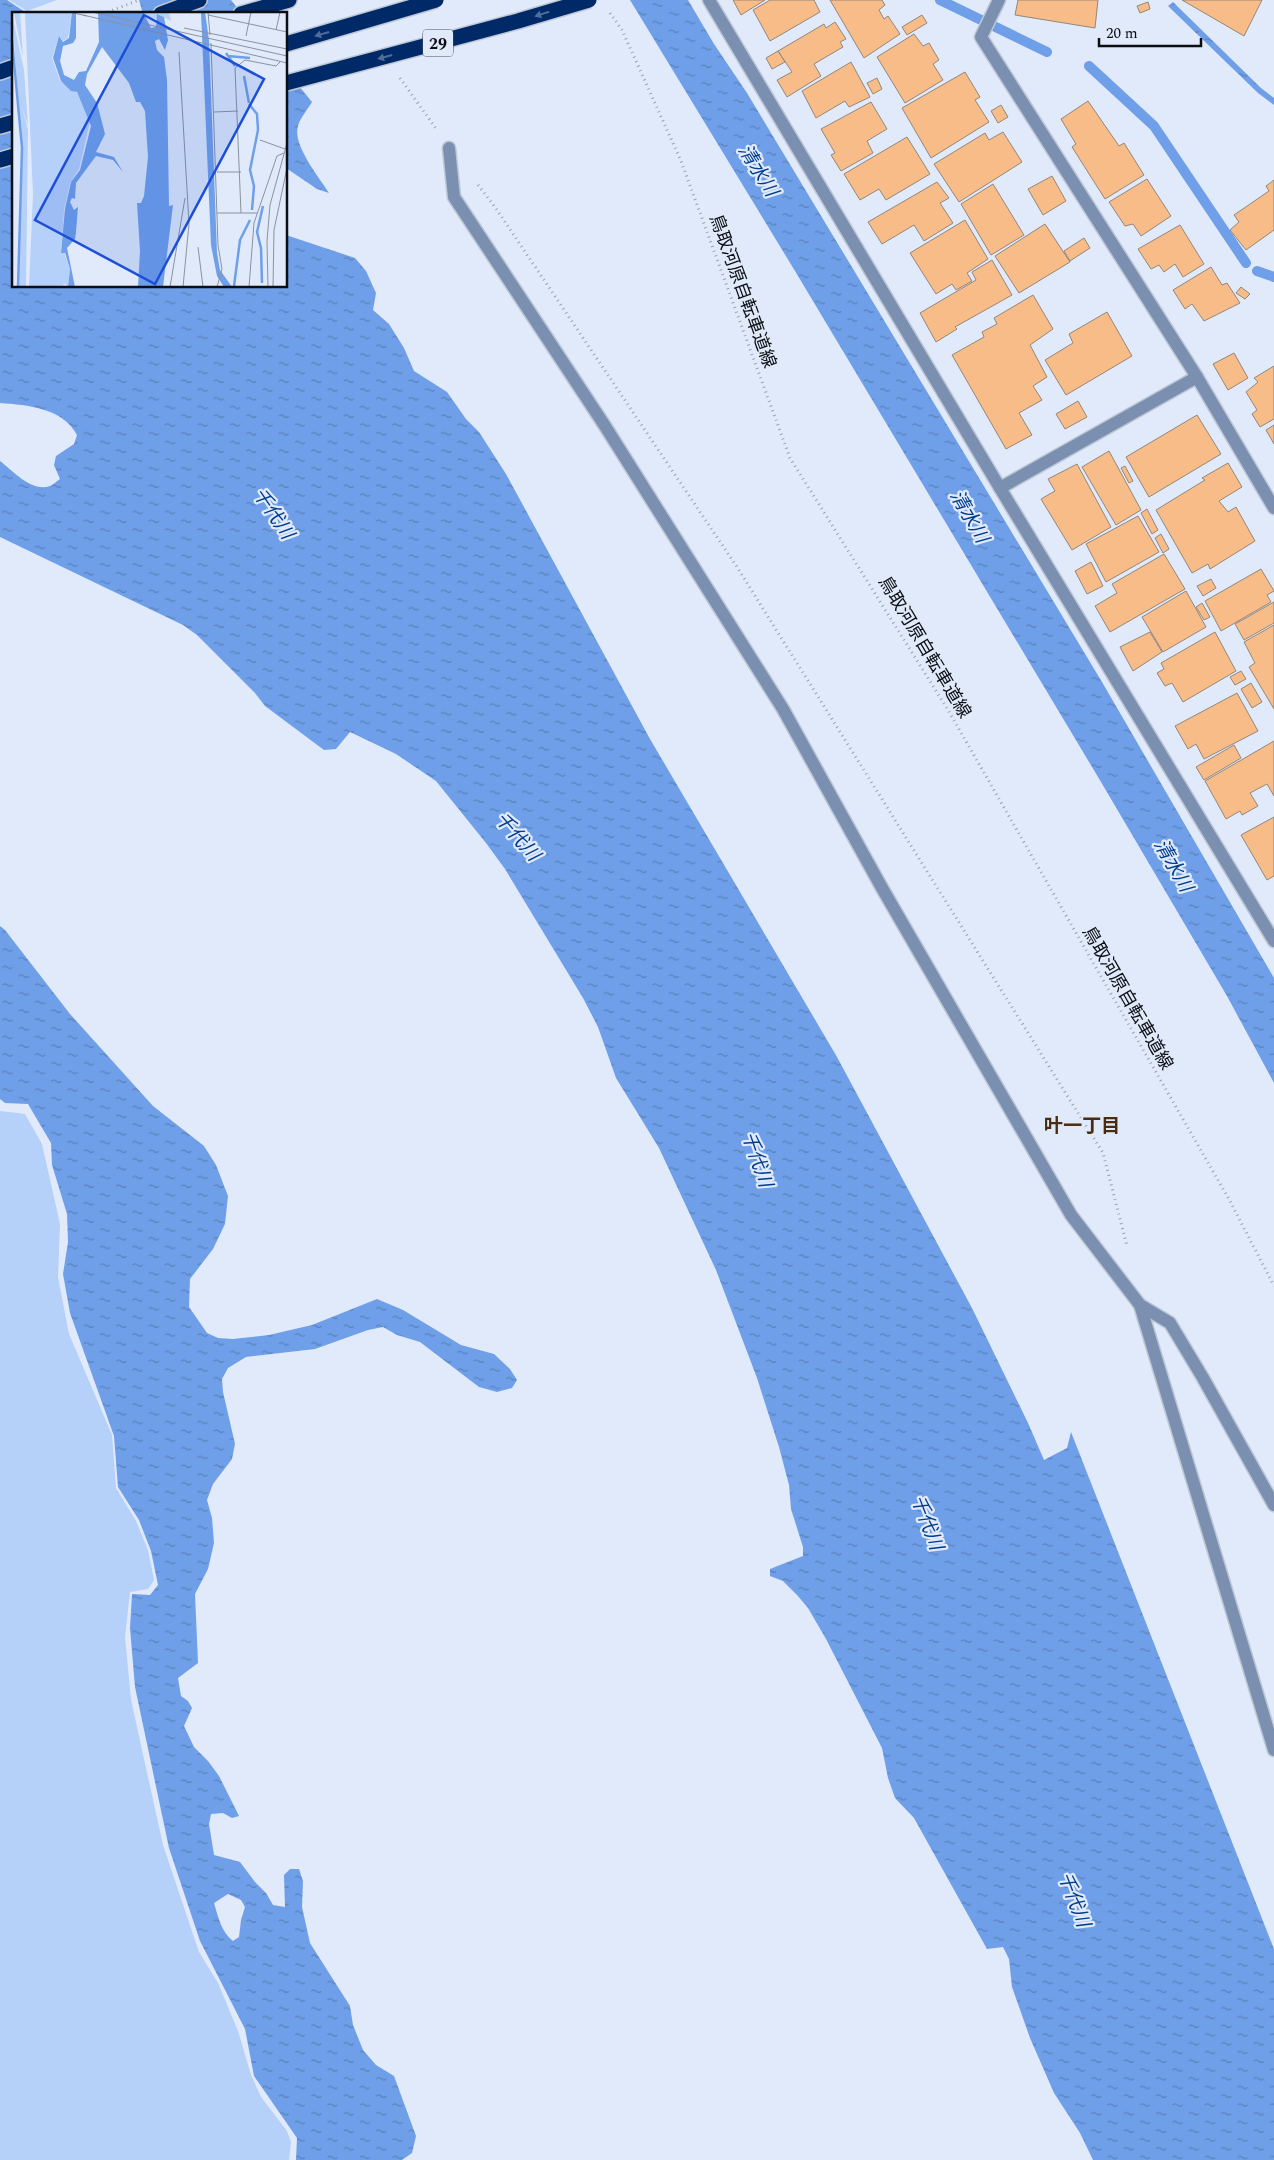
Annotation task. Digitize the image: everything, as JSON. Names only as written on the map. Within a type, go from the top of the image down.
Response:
[{"type":"highway","points":[[166,12],[199,0]]},
{"type":"highway","points":[[248,12],[289,0]]},
{"type":"highway","name":"29","points":[[288,43],[436,0]]},
{"type":"highway","name":"29","points":[[288,82],[589,0]]},
{"type":"highway","points":[[0,72],[12,68]]},
{"type":"street","points":[[710,0],[1000,488],[1274,941]]},
{"type":"street","points":[[999,0],[981,37],[1197,377],[1274,508]]},
{"type":"street","points":[[449,148],[454,197],[605,426],[783,709],[887,897],[1071,1215],[1140,1305],[1274,1750]]},
{"type":"street","points":[[1000,488],[1197,377]]},
{"type":"street","points":[[1140,1305],[1170,1323],[1274,1505]]},
{"type":"path","points":[[108,12],[139,0]]},
{"type":"path","name":"鳥取河原自転車道線","points":[[607,8],[622,30],[681,161],[790,458],[948,710],[1230,1201],[1274,1286]]},
{"type":"path","points":[[396,73],[449,148]]},
{"type":"path","points":[[478,184],[738,568],[1103,1153],[1129,1254]]},
{"type":"shaded area","points":[[9,0],[57,0],[27,11]]},
{"type":"shaded area","points":[[0,1111],[25,1114],[42,1144],[60,1224],[58,1277],[69,1334],[112,1435],[116,1488],[136,1521],[148,1550],[154,1580],[148,1589],[130,1592],[125,1637],[131,1700],[163,1845],[199,1952],[218,1983],[238,2031],[251,2075],[261,2097],[287,2131],[291,2142],[289,2160],[0,2160]]},
{"type":"water","name":"千代川","points":[[0,0],[7,0],[25,12],[12,12],[12,288],[288,288],[288,236],[355,258],[366,271],[376,293],[373,310],[389,324],[404,348],[414,371],[447,392],[466,419],[479,432],[506,474],[650,739],[837,1057],[973,1310],[1044,1460],[1067,1448],[1071,1432],[1274,1949],[1274,2160],[1093,2160],[1080,2133],[1054,2093],[1030,2038],[1012,1987],[1009,1959],[1003,1947],[987,1949],[914,1818],[895,1798],[888,1778],[882,1748],[808,1608],[783,1581],[770,1576],[770,1569],[803,1556],[803,1547],[791,1509],[789,1485],[779,1447],[757,1378],[716,1270],[659,1148],[616,1078],[598,1027],[583,998],[505,869],[436,781],[396,754],[350,732],[336,749],[324,750],[265,706],[255,693],[197,635],[183,625],[0,537],[0,461],[29,484],[43,487],[50,486],[60,479],[54,465],[56,456],[74,444],[77,435],[71,426],[54,414],[33,407],[0,403]]},
{"type":"water","points":[[139,0],[231,0],[240,12],[142,12]]},
{"type":"water","name":"清水川","points":[[630,0],[688,0],[714,44],[747,93],[1102,682],[1274,978],[1274,1083],[1227,996],[1101,782],[795,271]]},
{"type":"water","points":[[1173,2],[1261,88],[1274,98],[1274,105],[1258,93],[1168,6]]},
{"type":"water","points":[[288,72],[312,102],[299,123],[297,134],[303,152],[329,193],[317,189],[288,169]]},
{"type":"water","points":[[0,926],[70,1014],[153,1106],[204,1146],[216,1165],[228,1196],[225,1224],[213,1249],[190,1279],[189,1307],[207,1333],[218,1338],[233,1339],[269,1335],[312,1325],[377,1299],[403,1310],[461,1345],[494,1354],[510,1369],[517,1380],[512,1388],[497,1392],[479,1387],[420,1342],[397,1335],[383,1327],[368,1330],[315,1349],[246,1357],[228,1368],[222,1379],[223,1392],[235,1444],[232,1459],[213,1484],[207,1500],[212,1518],[214,1543],[208,1569],[195,1594],[198,1663],[178,1678],[181,1696],[188,1701],[192,1708],[184,1726],[194,1747],[219,1776],[239,1816],[232,1818],[223,1813],[211,1814],[209,1824],[214,1855],[240,1862],[266,1893],[273,1905],[285,1907],[284,1875],[290,1869],[299,1869],[303,1881],[302,1907],[310,1943],[350,2006],[353,2025],[363,2050],[376,2065],[394,2076],[416,2136],[412,2153],[402,2160],[296,2160],[297,2138],[254,2076],[245,2029],[200,1941],[169,1848],[135,1687],[130,1628],[132,1594],[150,1595],[158,1585],[151,1551],[139,1520],[118,1487],[114,1436],[70,1313],[63,1274],[68,1242],[67,1214],[52,1165],[51,1143],[28,1104],[5,1103],[0,1099]],"holes":[[[228,1894],[241,1900],[245,1907],[239,1937],[233,1941],[223,1928],[214,1903]]]},
{"type":"building","points":[[733,0],[765,0],[741,15]]},
{"type":"building","points":[[770,0],[814,0],[820,12],[770,41],[753,10]]},
{"type":"building","points":[[830,0],[882,0],[885,5],[879,10],[884,19],[888,16],[900,34],[864,58]]},
{"type":"building","points":[[1018,0],[1098,0],[1095,28],[1015,15]]},
{"type":"building","points":[[1182,0],[1262,0],[1244,36]]},
{"type":"building","points":[[1148,2],[1150,9],[1140,13],[1137,6]]},
{"type":"building","points":[[922,15],[927,23],[907,35],[902,27]]},
{"type":"building","points":[[835,22],[846,39],[840,42],[843,47],[814,64],[821,76],[787,97],[777,80],[792,72],[778,51],[824,24],[826,28]]},
{"type":"building","points":[[914,34],[923,46],[929,43],[939,60],[933,64],[943,80],[905,103],[877,57]]},
{"type":"building","points":[[778,51],[785,62],[772,69],[766,58]]},
{"type":"building","points":[[851,62],[870,97],[849,107],[845,101],[816,118],[802,91]]},
{"type":"building","points":[[965,72],[980,97],[975,100],[989,122],[931,158],[902,108]]},
{"type":"building","points":[[877,78],[882,89],[873,94],[867,83]]},
{"type":"building","points":[[1088,101],[1119,146],[1124,143],[1144,175],[1105,199],[1072,147],[1076,144],[1061,119]]},
{"type":"building","points":[[871,102],[887,129],[867,141],[873,153],[841,171],[831,155],[835,153],[821,129]]},
{"type":"building","points":[[1001,105],[1008,117],[998,123],[991,111]]},
{"type":"building","points":[[1003,132],[1022,162],[959,202],[934,164],[985,133],[989,140]]},
{"type":"building","points":[[907,137],[930,174],[886,200],[879,189],[860,200],[844,174]]},
{"type":"building","points":[[1052,176],[1066,201],[1043,215],[1028,189]]},
{"type":"building","points":[[1147,179],[1171,216],[1141,236],[1133,224],[1125,226],[1109,202]]},
{"type":"building","points":[[1274,180],[1274,230],[1246,250],[1230,230],[1239,222],[1234,215],[1269,191],[1266,186]]},
{"type":"building","points":[[937,182],[949,198],[940,203],[953,223],[924,241],[914,225],[882,244],[868,222]]},
{"type":"building","points":[[993,184],[1024,235],[991,255],[961,204]]},
{"type":"building","points":[[965,220],[988,259],[967,273],[972,281],[956,290],[952,284],[936,294],[910,253]]},
{"type":"building","points":[[1045,224],[1070,262],[1019,293],[995,256]]},
{"type":"building","points":[[1180,225],[1204,264],[1183,277],[1175,264],[1164,272],[1159,265],[1151,269],[1138,249]]},
{"type":"building","points":[[1084,238],[1090,248],[1070,261],[1064,251]]},
{"type":"building","points":[[992,260],[1012,295],[955,327],[957,329],[936,342],[920,313],[976,280],[972,272]]},
{"type":"building","points":[[1211,267],[1222,285],[1227,283],[1240,303],[1204,321],[1192,304],[1185,309],[1173,290]]},
{"type":"building","points":[[1241,287],[1250,294],[1245,299],[1236,293]]},
{"type":"building","points":[[1033,295],[1053,329],[1030,345],[1047,377],[1033,386],[1042,400],[1019,413],[1032,435],[1006,449],[952,355],[984,337],[982,332],[997,324],[994,318]]},
{"type":"building","points":[[1107,312],[1132,356],[1066,395],[1045,360],[1073,343],[1069,334]]},
{"type":"building","points":[[1234,353],[1248,378],[1228,390],[1213,364]]},
{"type":"building","points":[[1274,366],[1274,419],[1260,427],[1252,414],[1257,410],[1246,392],[1258,382],[1254,378]]},
{"type":"building","points":[[1078,401],[1087,417],[1065,429],[1056,414]]},
{"type":"building","points":[[1197,415],[1221,454],[1149,497],[1126,457]]},
{"type":"building","points":[[1274,425],[1274,444],[1266,430]]},
{"type":"building","points":[[1109,451],[1141,510],[1116,525],[1082,467]]},
{"type":"building","points":[[1228,463],[1242,487],[1219,501],[1228,512],[1236,507],[1255,541],[1210,569],[1208,564],[1192,573],[1156,510],[1205,480],[1202,478]]},
{"type":"building","points":[[1077,464],[1111,527],[1072,550],[1041,499],[1055,491],[1048,479]]},
{"type":"building","points":[[1125,466],[1133,481],[1129,483],[1121,468]]},
{"type":"building","points":[[1147,509],[1158,530],[1152,534],[1141,513]]},
{"type":"building","points":[[1138,516],[1159,552],[1106,582],[1086,544]]},
{"type":"building","points":[[1161,534],[1169,549],[1163,553],[1155,538]]},
{"type":"building","points":[[1164,554],[1185,589],[1110,632],[1095,606],[1117,593],[1112,584]]},
{"type":"building","points":[[1091,562],[1103,586],[1087,594],[1075,571]]},
{"type":"building","points":[[1261,569],[1274,591],[1267,595],[1271,602],[1221,631],[1205,601]]},
{"type":"building","points":[[1211,579],[1216,588],[1203,596],[1197,586]]},
{"type":"building","points":[[1186,591],[1206,627],[1163,652],[1142,617]]},
{"type":"building","points":[[1274,602],[1274,623],[1244,640],[1235,624]]},
{"type":"building","points":[[1202,603],[1210,617],[1204,620],[1196,607]]},
{"type":"building","points":[[1274,625],[1274,709],[1249,667],[1255,663],[1244,642]]},
{"type":"building","points":[[1150,632],[1162,652],[1133,671],[1120,647]]},
{"type":"building","points":[[1215,632],[1236,671],[1183,702],[1172,683],[1165,686],[1157,673],[1164,669],[1161,663]]},
{"type":"building","points":[[1241,671],[1246,679],[1235,685],[1230,677]]},
{"type":"building","points":[[1251,683],[1262,702],[1252,708],[1241,689]]},
{"type":"building","points":[[1237,693],[1258,731],[1204,759],[1196,744],[1188,749],[1175,726]]},
{"type":"building","points":[[1274,741],[1274,796],[1267,784],[1250,793],[1258,806],[1242,815],[1240,811],[1226,819],[1205,781]]},
{"type":"building","points":[[1234,745],[1241,758],[1204,780],[1196,767]]},
{"type":"building","points":[[1274,817],[1274,876],[1267,880],[1241,835]]},
{"type":"waterway","points":[[940,0],[1047,52]]},
{"type":"waterway","points":[[1089,66],[1154,126],[1246,263]]},
{"type":"waterway","points":[[1257,271],[1274,277]]},
{"type":"district","name":"叶一丁目","points":[[1082,1125]]}]
